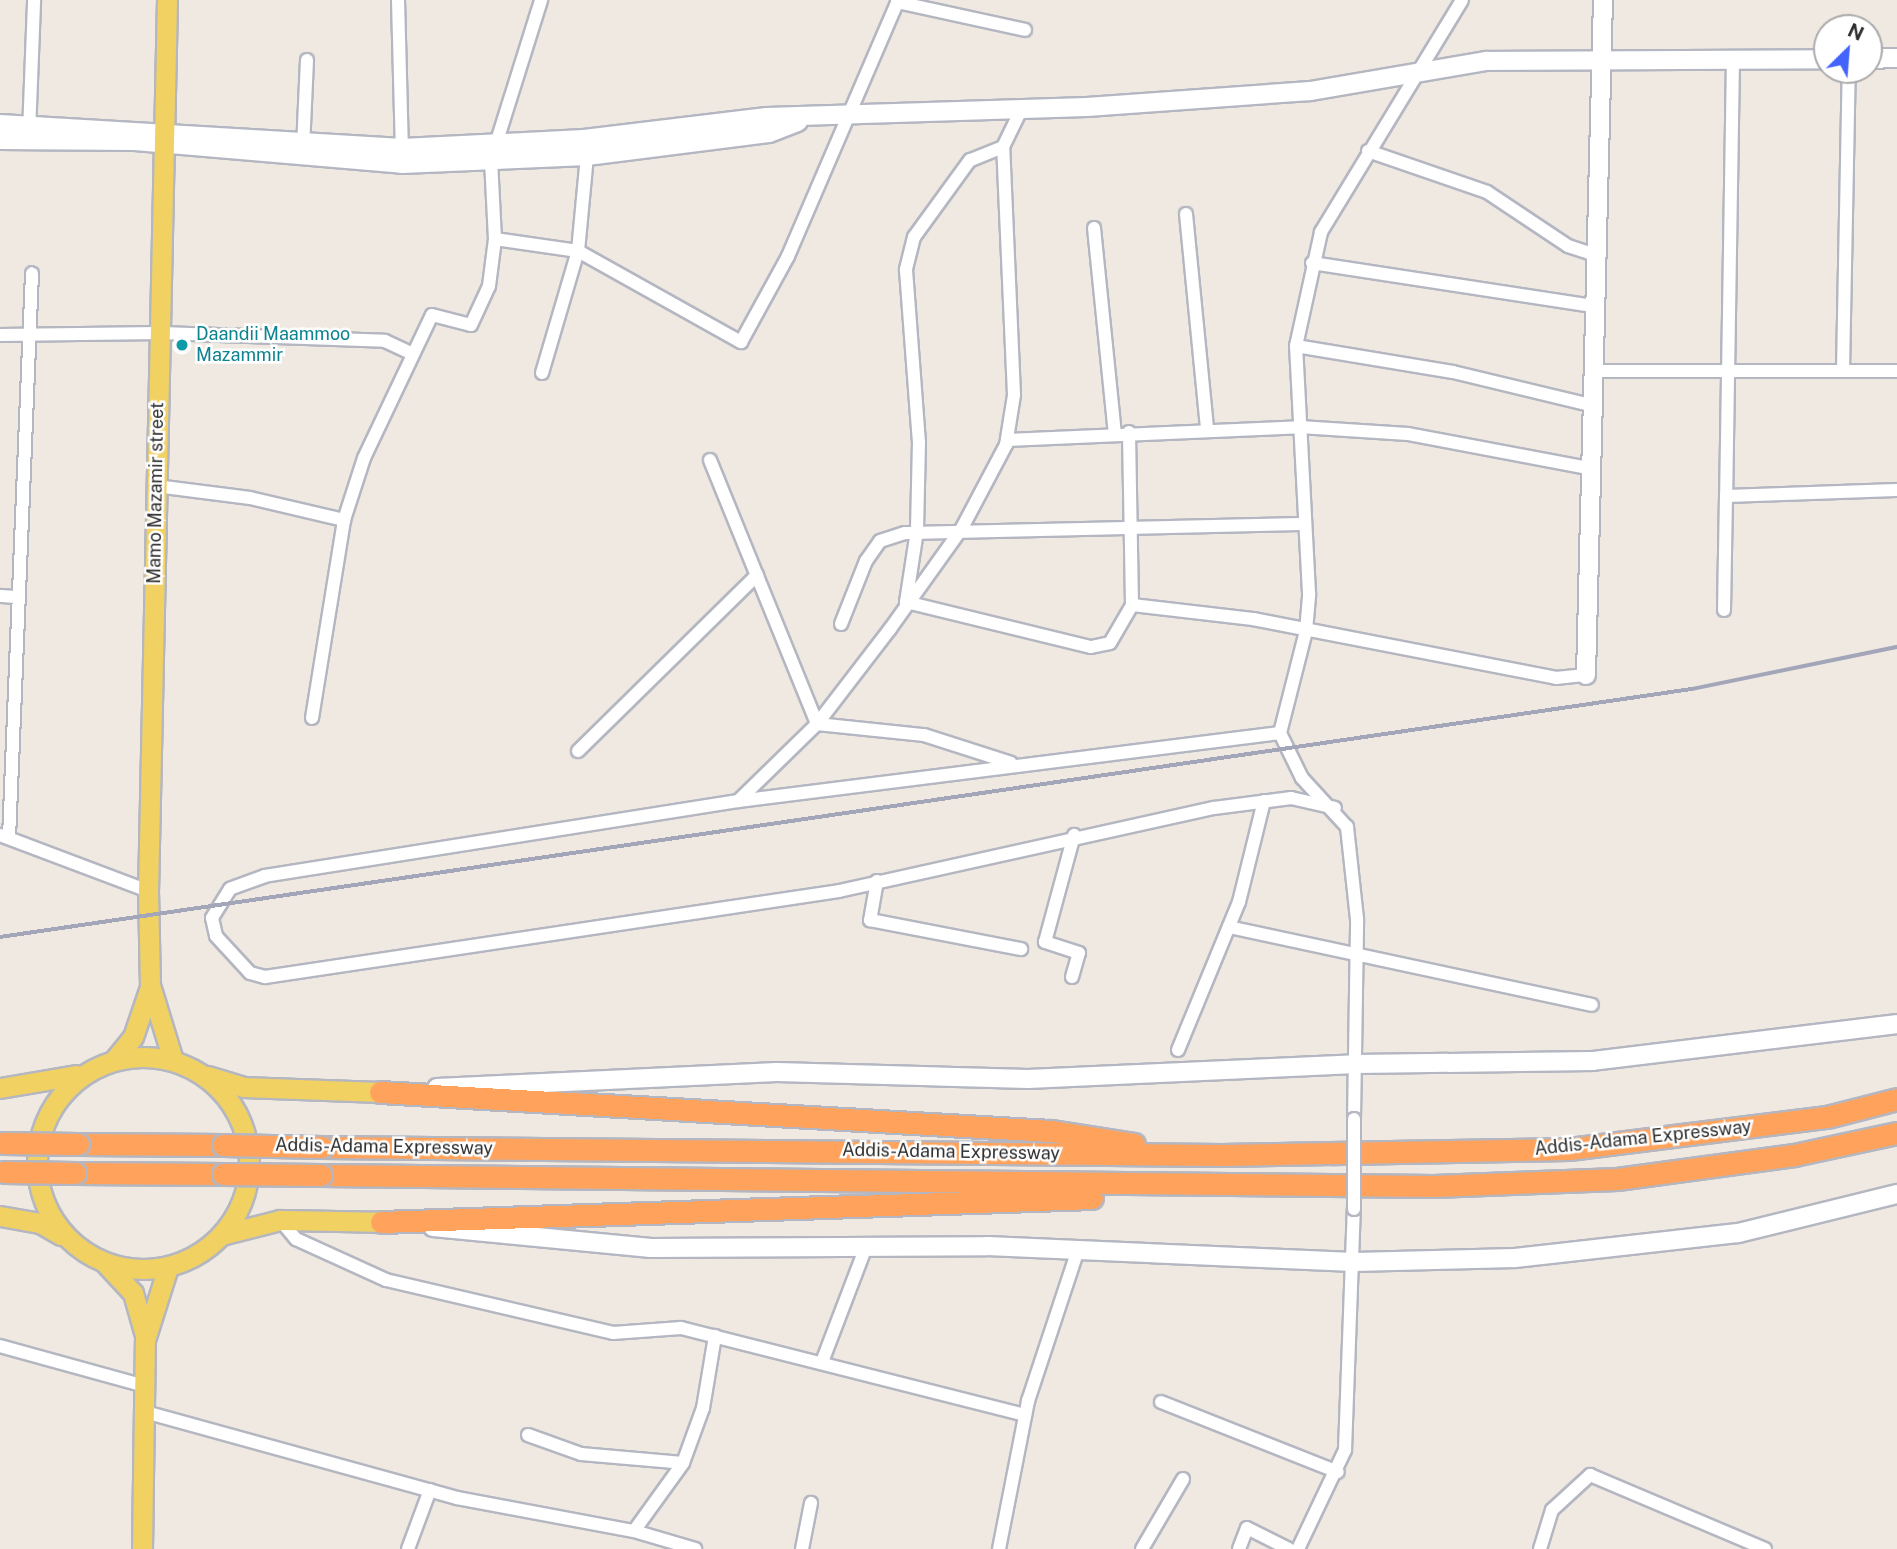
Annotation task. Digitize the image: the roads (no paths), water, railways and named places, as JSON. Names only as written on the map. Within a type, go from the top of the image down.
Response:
[{"type":"highway","points":[[380,1092],[1052,1131],[1195,1154]]},
{"type":"highway","name":"Addis-Adama Expressway","points":[[2,1143],[1195,1154],[1569,1149],[1827,1117],[1897,1099]]},
{"type":"highway","name":"Addis-Adama Expressway","points":[[2,1172],[1197,1186],[1618,1179],[1794,1155],[1897,1133]]},
{"type":"highway","points":[[381,1222],[880,1209],[1197,1186]]},
{"type":"main road","name":"Mamo Mazamir street","points":[[150,985],[148,891],[166,0]]},
{"type":"main road","points":[[115,1059],[137,1027],[150,985]]},
{"type":"main road","points":[[150,985],[173,1060]]},
{"type":"main road","points":[[0,1088],[53,1084],[115,1059],[173,1060],[203,1074],[243,1087],[380,1092]]},
{"type":"main road","points":[[69,1240],[41,1190],[37,1145],[48,1112],[90,1069]]},
{"type":"main road","points":[[203,1074],[238,1117],[250,1160],[246,1194],[220,1235]]},
{"type":"main road","points":[[0,1216],[40,1223],[103,1261],[133,1293],[145,1340],[142,1549]]},
{"type":"main road","points":[[103,1261],[135,1269],[168,1267],[220,1235],[280,1220],[381,1222]]},
{"type":"main road","points":[[145,1340],[168,1267]]},
{"type":"street","points":[[29,132],[34,0]]},
{"type":"street","points":[[398,0],[402,156]]},
{"type":"street","points":[[312,718],[344,520],[363,458],[411,353],[432,315],[471,325],[489,286],[495,239],[493,152],[541,0]]},
{"type":"street","points":[[1298,1549],[1338,1472],[1349,1406],[1354,1262],[1357,959],[1347,827],[1335,808],[1302,778],[1280,733],[1306,631],[1305,524],[1296,346],[1312,263],[1321,232],[1368,151],[1423,72],[1462,0]]},
{"type":"street","points":[[1132,605],[1306,631],[1556,678],[1586,675],[1605,60],[1603,0]]},
{"type":"street","points":[[495,239],[578,251],[741,342],[788,256],[897,1],[1025,30]]},
{"type":"street","points":[[0,124],[29,132],[402,156],[493,152],[807,118],[1021,110],[1310,91],[1486,61],[1813,59]]},
{"type":"street","points":[[303,151],[307,60]]},
{"type":"street","points":[[1724,610],[1733,60]]},
{"type":"street","points":[[1843,370],[1849,84]]},
{"type":"street","points":[[738,801],[817,724],[962,528],[1007,440],[1014,395],[1003,147],[1021,110]]},
{"type":"street","points":[[493,152],[587,156],[769,133],[807,118]]},
{"type":"street","points":[[0,140],[29,132]]},
{"type":"street","points":[[906,602],[917,531],[919,442],[906,270],[914,237],[970,160],[1003,147]]},
{"type":"street","points":[[1368,151],[1487,192],[1567,246],[1599,256]]},
{"type":"street","points":[[542,373],[578,251],[587,156]]},
{"type":"street","points":[[1186,214],[1207,429]]},
{"type":"street","points":[[1094,228],[1115,433]]},
{"type":"street","points":[[1312,263],[1598,307]]},
{"type":"street","points":[[32,273],[5,836],[148,891]]},
{"type":"street","points":[[0,335],[161,333],[385,341],[411,353]]},
{"type":"street","points":[[1296,346],[1453,372],[1595,406]]},
{"type":"street","points":[[1596,371],[1897,371]]},
{"type":"street","points":[[1007,440],[1129,432],[1300,427],[1434,438],[1593,469]]},
{"type":"street","points":[[906,602],[1101,647],[1132,605],[1128,524],[1129,432]]},
{"type":"street","points":[[710,460],[817,724]]},
{"type":"street","points":[[156,486],[250,498],[344,520]]},
{"type":"street","points":[[1726,496],[1897,490]]},
{"type":"street","points":[[841,624],[880,541],[917,531],[1128,524],[1305,524]]},
{"type":"street","points":[[578,751],[757,575]]},
{"type":"street","points":[[0,596],[16,597]]},
{"type":"street","points":[[817,724],[924,735],[1018,765]]},
{"type":"street","points":[[1280,733],[738,801],[265,876],[230,889],[214,905],[216,936],[250,973],[265,977],[877,881],[1074,835],[1264,802],[1291,798],[1335,808]]},
{"type":"street","points":[[1178,1049],[1229,927],[1264,802]]},
{"type":"street","points":[[1072,977],[1079,953],[1045,942],[1074,835]]},
{"type":"street","points":[[877,881],[870,920],[1021,949]]},
{"type":"street","points":[[1229,927],[1357,959],[1591,1004]]},
{"type":"street","points":[[380,1092],[648,1076],[1028,1079],[1356,1063],[1592,1061],[1897,1024]]},
{"type":"street","points":[[381,1222],[651,1248],[866,1244],[1354,1262],[1514,1258],[1738,1233],[1897,1194]]},
{"type":"street","points":[[280,1220],[296,1239],[386,1280],[613,1333],[655,1326],[715,1336],[1025,1415]]},
{"type":"street","points":[[821,1362],[866,1244]]},
{"type":"street","points":[[999,1549],[1025,1415],[1077,1253]]},
{"type":"street","points":[[634,1531],[683,1463],[702,1408],[715,1336]]},
{"type":"street","points":[[0,1346],[145,1386]]},
{"type":"street","points":[[1161,1402],[1338,1472]]},
{"type":"street","points":[[145,1412],[430,1490],[634,1531],[695,1549]]},
{"type":"street","points":[[528,1435],[581,1454],[683,1463]]},
{"type":"street","points":[[1540,1549],[1552,1510],[1590,1475],[1765,1549]]},
{"type":"street","points":[[1142,1549],[1183,1479]]},
{"type":"street","points":[[408,1549],[430,1490]]},
{"type":"street","points":[[802,1549],[811,1503]]},
{"type":"street","points":[[1239,1549],[1247,1528],[1289,1549]]},
{"type":"railway","points":[[0,937],[1692,689],[1897,647]]},
{"type":"place","name":"Daandii Maammoo Mazammir","points":[[182,345]]}]
